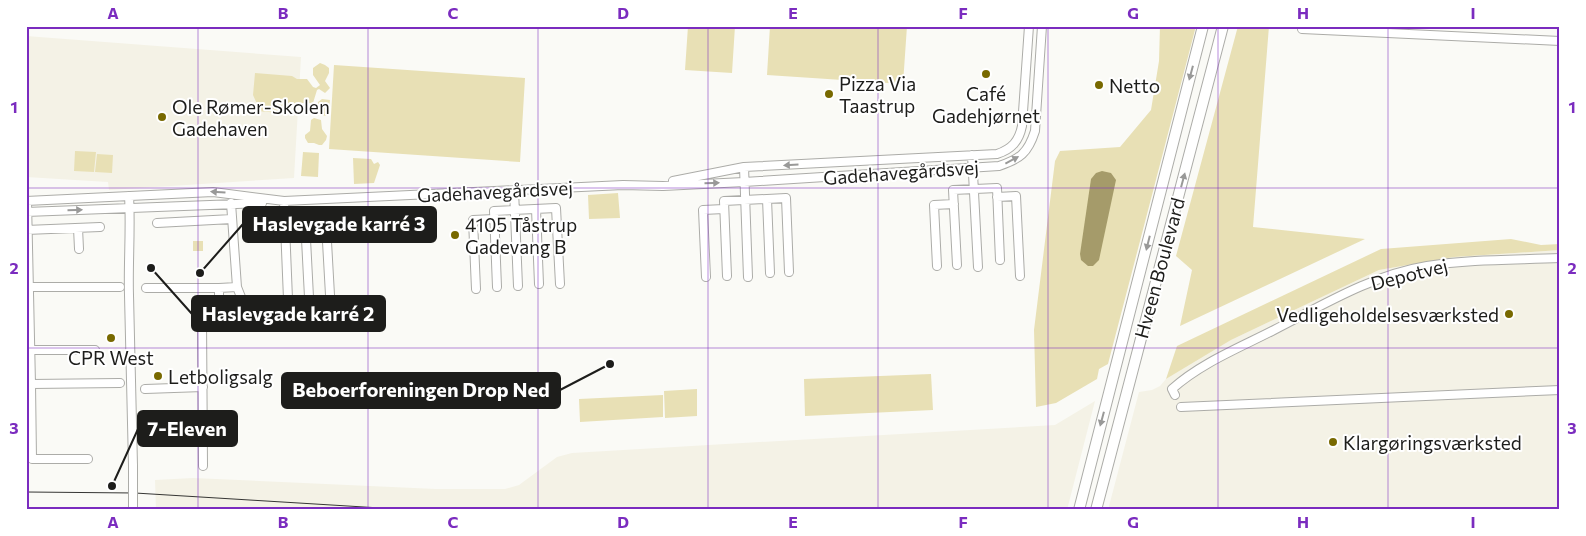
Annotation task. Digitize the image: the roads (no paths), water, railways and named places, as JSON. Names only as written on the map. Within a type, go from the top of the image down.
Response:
[{"type":"street","name":"Gadehavegårdsvej","points":[[27,201],[213,192],[284,200],[646,184],[690,178],[744,167],[997,154],[1005,151],[1020,135],[1028,26]]},
{"type":"street","name":"Gadehavegårdsvej","points":[[646,184],[663,186],[973,168],[999,166],[1013,161],[1024,153],[1035,131],[1042,26]]},
{"type":"street","name":"Hveen Boulevard","points":[[1079,510],[1203,26]]},
{"type":"street","name":"Hveen Boulevard","points":[[1096,510],[1223,26]]},
{"type":"street","points":[[1302,29],[1426,30],[1560,41]]},
{"type":"street","points":[[972,155],[978,266]]},
{"type":"street","points":[[744,167],[748,276]]},
{"type":"street","points":[[957,265],[953,190],[997,188],[1000,260]]},
{"type":"street","points":[[514,190],[518,286]]},
{"type":"street","points":[[129,196],[131,225],[128,251],[128,278],[133,510]]},
{"type":"street","points":[[997,197],[1016,196],[1020,276]]},
{"type":"street","points":[[728,276],[724,202],[744,200],[786,198],[790,272]]},
{"type":"street","points":[[767,199],[770,273]]},
{"type":"street","name":"Gadehavegårdsvej","points":[[27,212],[230,203],[271,203],[284,200]]},
{"type":"street","points":[[284,200],[288,299]]},
{"type":"street","points":[[27,201],[31,350],[29,384],[32,459],[88,459]]},
{"type":"street","points":[[230,203],[237,287],[241,297],[242,318]]},
{"type":"street","points":[[937,266],[934,205],[954,204]]},
{"type":"street","points":[[497,288],[494,211],[556,208],[560,284]]},
{"type":"street","points":[[536,209],[539,284]]},
{"type":"street","points":[[706,277],[703,210],[724,209]]},
{"type":"street","points":[[157,223],[232,219]]},
{"type":"street","points":[[476,289],[473,220],[494,219]]},
{"type":"street","points":[[285,221],[305,220],[309,297]]},
{"type":"street","points":[[306,225],[326,224],[330,295]]},
{"type":"street","points":[[27,230],[100,227]]},
{"type":"street","points":[[78,228],[79,249]]},
{"type":"street","name":"Depotvej","points":[[1175,395],[1172,389],[1186,376],[1361,286],[1392,274],[1427,266],[1455,263],[1560,258]]},
{"type":"street","points":[[146,288],[237,287]]},
{"type":"street","points":[[28,288],[120,288]]},
{"type":"street","points":[[203,466],[202,320],[219,320],[219,288]]},
{"type":"street","points":[[31,350],[95,350]]},
{"type":"street","points":[[29,384],[120,383]]},
{"type":"street","points":[[144,389],[203,387]]},
{"type":"street","points":[[1181,407],[1560,390]]},
{"type":"tram line","points":[[26,492],[135,493],[413,510]]},
{"type":"tram line","points":[[178,510],[262,510]]},
{"type":"place","name":"Café Gadehjørnet","points":[[986,74]]},
{"type":"place","name":"Netto","points":[[1099,85]]},
{"type":"place","name":"Pizza Via Taastrup","points":[[829,94]]},
{"type":"place","name":"Ole Rømer-Skolen Gadehaven","points":[[162,117]]},
{"type":"place","name":"4105 Tåstrup Gadevang B","points":[[455,235]]},
{"type":"place","name":"Haslevgade karré 2","points":[[151,268]]},
{"type":"place","name":"Haslevgade karré 3","points":[[200,273]]},
{"type":"place","name":"Vedligeholdelsesværksted","points":[[1509,314]]},
{"type":"place","name":"CPR West","points":[[111,338]]},
{"type":"place","name":"Beboerforeningen Drop Ned","points":[[610,364]]},
{"type":"place","name":"Letboligsalg","points":[[158,376]]},
{"type":"place","name":"Klargøringsværksted","points":[[1333,442]]},
{"type":"place","name":"7-Eleven","points":[[112,486]]}]
